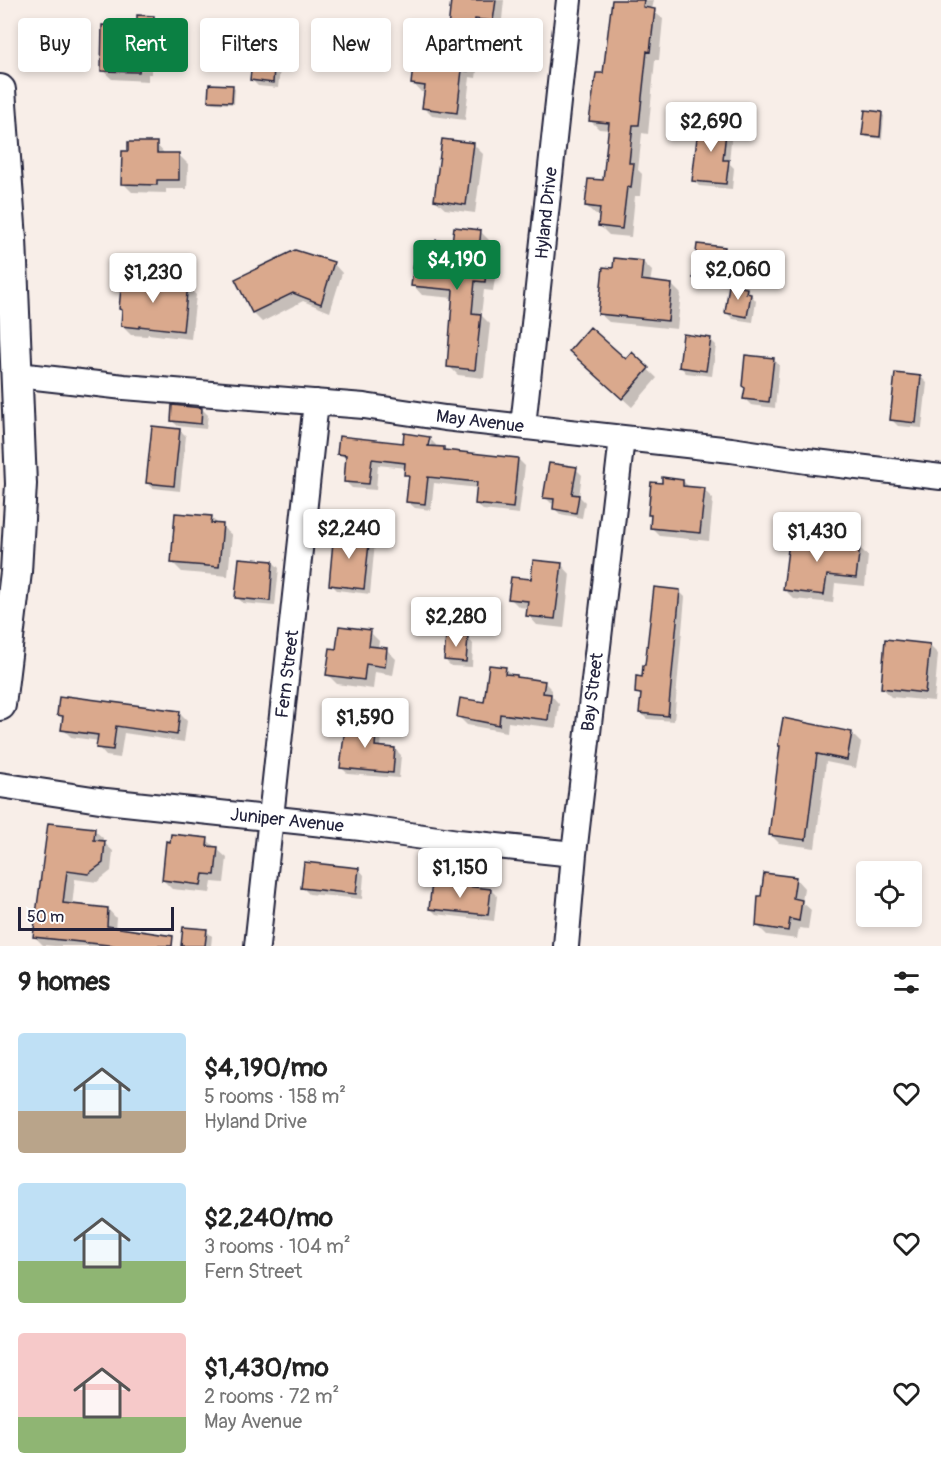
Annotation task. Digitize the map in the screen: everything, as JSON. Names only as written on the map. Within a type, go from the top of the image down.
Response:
[{"type":"street","name":"Hyland Drive","points":[[523,426],[569,0]]},
{"type":"street","points":[[0,90],[18,375],[21,484],[18,550],[0,705]]},
{"type":"street","name":"May Avenue","points":[[18,375],[124,387],[316,402],[941,477]]},
{"type":"street","name":"Fern Street","points":[[257,946],[316,402]]},
{"type":"street","name":"Bay Street","points":[[566,946],[574,854],[622,438]]},
{"type":"street","name":"Juniper Avenue","points":[[0,785],[106,801],[361,828],[458,842],[574,854]]},
{"type":"building","points":[[451,0],[496,0],[493,18],[449,18]]},
{"type":"building","points":[[612,0],[644,0],[643,7],[655,9],[650,52],[647,51],[639,125],[633,125],[629,163],[634,163],[631,188],[627,187],[622,229],[598,226],[600,208],[585,206],[588,179],[603,180],[609,123],[589,121],[596,73],[603,73]]},
{"type":"building","points":[[137,15],[154,16],[154,18],[137,18]]},
{"type":"building","points":[[103,25],[103,71],[101,71]]},
{"type":"building","points":[[251,72],[274,72],[273,83],[250,80]]},
{"type":"building","points":[[412,72],[462,72],[457,113],[422,108],[425,86],[411,84]]},
{"type":"building","points":[[209,84],[233,85],[232,102],[208,101]]},
{"type":"building","points":[[865,110],[882,112],[880,137],[862,135]]},
{"type":"building","points":[[699,120],[727,123],[723,160],[729,160],[726,184],[692,181]]},
{"type":"building","points":[[442,139],[474,143],[466,205],[434,200]]},
{"type":"building","points":[[128,142],[157,142],[157,153],[179,153],[179,180],[157,180],[157,185],[121,184],[122,151],[128,151]]},
{"type":"building","points":[[454,227],[481,230],[478,260],[487,261],[485,282],[475,281],[472,313],[481,314],[475,370],[447,367],[453,290],[411,286],[414,262],[434,264],[436,240],[452,242]]},
{"type":"building","points":[[697,244],[725,247],[721,281],[693,278]]},
{"type":"building","points":[[295,250],[334,262],[321,304],[293,293],[252,313],[235,279]]},
{"type":"building","points":[[614,258],[643,261],[641,280],[672,284],[668,321],[598,314],[603,267],[613,268]]},
{"type":"building","points":[[122,277],[188,284],[183,331],[121,326],[122,310],[119,309]]},
{"type":"building","points":[[729,285],[747,288],[746,293],[751,294],[747,317],[725,313]]},
{"type":"building","points":[[590,327],[626,359],[632,352],[649,368],[622,399],[569,351]]},
{"type":"building","points":[[683,334],[711,338],[706,371],[679,367]]},
{"type":"building","points":[[745,355],[774,358],[769,402],[743,399]]},
{"type":"building","points":[[895,373],[921,376],[916,423],[890,420]]},
{"type":"building","points":[[172,405],[202,408],[201,424],[171,421]]},
{"type":"building","points":[[152,426],[180,429],[174,486],[146,483]]},
{"type":"building","points":[[404,433],[430,437],[428,446],[444,447],[444,450],[518,458],[513,508],[475,504],[477,482],[428,477],[425,504],[406,502],[409,475],[404,475],[405,463],[372,459],[369,484],[344,482],[346,455],[337,454],[339,436],[403,443]]},
{"type":"building","points":[[549,463],[577,467],[572,494],[579,495],[576,513],[553,509],[554,499],[543,498]]},
{"type":"building","points":[[662,477],[683,480],[683,486],[705,488],[700,533],[650,528],[651,515],[648,515],[651,482],[662,483]]},
{"type":"building","points":[[175,513],[212,516],[211,523],[223,524],[219,567],[171,563]]},
{"type":"building","points":[[334,531],[370,535],[364,589],[329,585]]},
{"type":"building","points":[[790,533],[820,536],[819,541],[860,546],[856,578],[827,575],[824,595],[783,590]]},
{"type":"building","points":[[239,558],[273,561],[270,601],[235,598]]},
{"type":"building","points":[[533,560],[562,563],[555,619],[526,616],[528,601],[508,599],[511,577],[531,579]]},
{"type":"building","points":[[654,587],[680,590],[668,716],[639,713],[641,694],[635,693],[636,676],[642,677],[643,665],[645,665]]},
{"type":"building","points":[[339,626],[371,630],[369,646],[387,648],[385,667],[366,664],[364,680],[326,675],[330,648],[336,649]]},
{"type":"building","points":[[446,635],[468,637],[466,662],[444,660]]},
{"type":"building","points":[[885,639],[930,644],[925,693],[881,688]]},
{"type":"building","points":[[489,665],[506,667],[505,674],[545,681],[543,693],[551,694],[548,720],[500,714],[499,725],[457,717],[460,698],[484,702]]},
{"type":"building","points":[[66,696],[180,711],[177,735],[116,726],[113,750],[96,748],[98,735],[61,730],[63,716],[57,715],[59,697],[66,698]]},
{"type":"building","points":[[783,718],[852,732],[847,760],[817,754],[806,840],[769,835]]},
{"type":"building","points":[[346,719],[377,722],[375,746],[395,748],[393,773],[340,768]]},
{"type":"building","points":[[48,823],[95,828],[94,840],[105,841],[103,863],[88,874],[67,871],[63,903],[108,908],[107,926],[173,936],[172,946],[118,946],[33,937]]},
{"type":"building","points":[[171,834],[208,838],[207,846],[218,847],[215,875],[203,874],[201,885],[162,880],[166,841],[170,842]]},
{"type":"building","points":[[304,862],[359,868],[356,894],[301,888]]},
{"type":"building","points":[[764,873],[796,877],[793,898],[802,900],[799,921],[790,919],[788,931],[756,926],[758,896],[761,896]]},
{"type":"building","points":[[432,882],[491,889],[488,915],[429,909]]},
{"type":"building","points":[[183,927],[207,929],[205,946],[181,946]]}]
